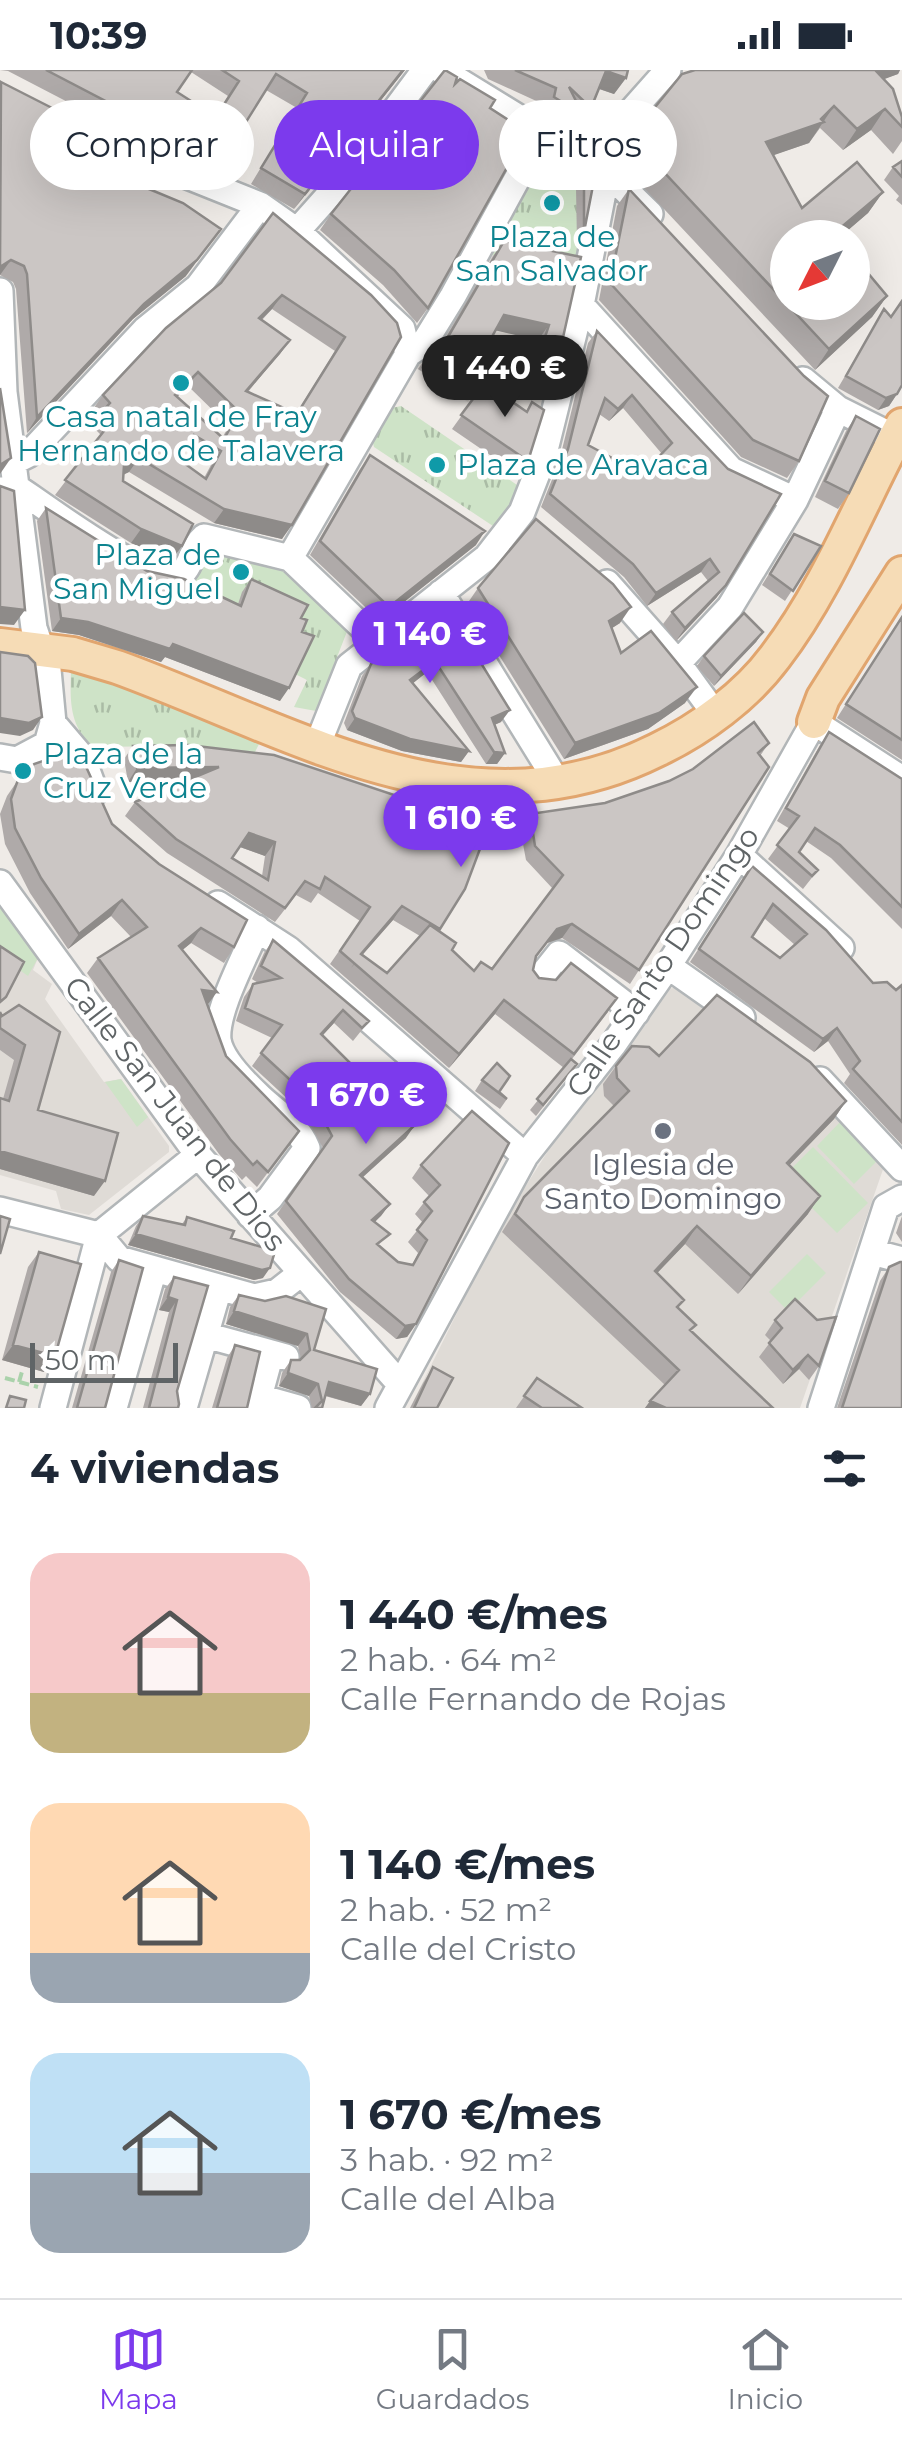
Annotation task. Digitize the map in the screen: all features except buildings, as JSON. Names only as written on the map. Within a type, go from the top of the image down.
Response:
[{"type":"main road","points":[[0,645],[116,667],[317,746],[431,782],[501,788],[558,783],[636,761],[678,740],[758,678],[797,626],[900,434]]},
{"type":"main road","points":[[814,722],[823,698],[902,573]]},
{"type":"street","points":[[298,230],[346,176],[424,70]]},
{"type":"street","points":[[441,70],[499,107]]},
{"type":"street","points":[[646,100],[668,70]]},
{"type":"street","points":[[225,190],[260,204],[298,230],[402,328],[408,354]]},
{"type":"street","points":[[290,558],[362,450],[408,354],[424,343],[512,190]]},
{"type":"street","points":[[317,746],[348,666],[441,593],[492,536],[530,519],[581,305],[595,190]]},
{"type":"street","points":[[623,190],[670,235]]},
{"type":"street","points":[[14,462],[29,454],[145,330],[198,287],[260,204]]},
{"type":"street","points":[[0,290],[2,391],[14,462],[9,489],[12,562],[48,670],[53,723],[53,736],[47,744],[5,764]]},
{"type":"street","points":[[581,305],[731,470],[795,500]]},
{"type":"street","points":[[791,367],[838,409],[900,434]]},
{"type":"street","points":[[678,663],[730,607],[795,500],[838,409]]},
{"type":"street","points":[[9,489],[164,576],[176,577],[184,572],[195,544],[204,538],[290,558],[378,642]]},
{"type":"street","points":[[182,520],[199,529],[204,538]]},
{"type":"street","points":[[583,563],[613,589],[678,663],[715,714]]},
{"type":"street","points":[[441,593],[558,783]]},
{"type":"street","points":[[814,722],[902,779]]},
{"type":"street","name":"Calle Santo Domingo","points":[[388,1408],[526,1156],[636,1014],[668,966],[739,854],[814,722]]},
{"type":"street","points":[[53,723],[82,757],[105,812]]},
{"type":"street","points":[[739,854],[816,922],[860,969]]},
{"type":"street","name":"Calle San Juan de Dios","points":[[0,883],[198,1154],[399,1382]]},
{"type":"street","points":[[190,887],[257,928],[526,1156]]},
{"type":"street","points":[[250,1215],[270,1198],[307,1148],[292,1125],[273,1104],[263,1101],[228,1060],[218,1041],[228,1000],[257,928]]},
{"type":"street","points":[[539,979],[559,954],[636,1014]]},
{"type":"street","points":[[668,966],[766,1036]]},
{"type":"street","points":[[794,1058],[895,1156],[902,1168]]},
{"type":"street","points":[[55,1400],[99,1235],[198,1154]]},
{"type":"street","points":[[821,1408],[886,1207],[902,1198]]},
{"type":"street","points":[[0,1210],[99,1235],[119,1259],[220,1288],[266,1296],[300,1274]]},
{"type":"street","points":[[872,1252],[902,1260]]},
{"type":"street","points":[[114,1408],[154,1269]]},
{"type":"street","points":[[184,1408],[220,1288]]},
{"type":"street","points":[[205,1335],[279,1355],[257,1403],[298,1408]]},
{"type":"path","points":[[19,1382],[23,1368]]},
{"type":"path","points":[[6,1378],[55,1400]]},
{"type":"shaded area","points":[[486,254],[535,264],[538,340],[533,357],[557,369],[542,427],[517,425],[473,395],[468,402],[416,368]]},
{"type":"shaded area","points":[[0,907],[38,958],[33,970],[52,984],[45,999],[104,1082],[121,1079],[169,1146],[169,1152],[89,1215],[61,1209],[56,1191],[0,1175]]},
{"type":"shaded area","points":[[679,987],[887,1158],[800,1408],[410,1408],[499,1228],[576,1107],[668,989]]},
{"type":"green space","points":[[523,190],[591,190],[578,273],[486,254]]},
{"type":"green space","points":[[401,406],[517,485],[511,509],[500,525],[493,526],[374,447],[372,439],[392,408]]},
{"type":"green space","points":[[215,547],[276,565],[348,629],[316,711],[294,707],[307,680],[293,673],[243,592],[234,614],[184,597],[202,551]]},
{"type":"green space","points":[[71,671],[156,696],[259,744],[254,754],[173,746],[93,747],[75,721]]},
{"type":"green space","points":[[0,907],[38,958],[28,976],[0,956]]},
{"type":"green space","points":[[121,1079],[148,1117],[137,1127],[105,1082]]},
{"type":"green space","points":[[841,1121],[879,1159],[854,1184],[817,1146]]},
{"type":"green space","points":[[813,1147],[868,1203],[837,1233],[782,1178]]},
{"type":"green space","points":[[807,1254],[826,1273],[788,1311],[769,1292]]},
{"type":"place","name":"Plaza de San Salvador","points":[[552,203]]},
{"type":"place","name":"Casa natal de Fray Hernando de Talavera","points":[[181,383]]},
{"type":"place","name":"Plaza de Aravaca","points":[[437,465]]},
{"type":"place","name":"Plaza de San Miguel","points":[[241,572]]},
{"type":"place","name":"Plaza de la Cruz Verde","points":[[23,771]]},
{"type":"place","name":"Iglesia de Santo Domingo","points":[[663,1131]]}]
